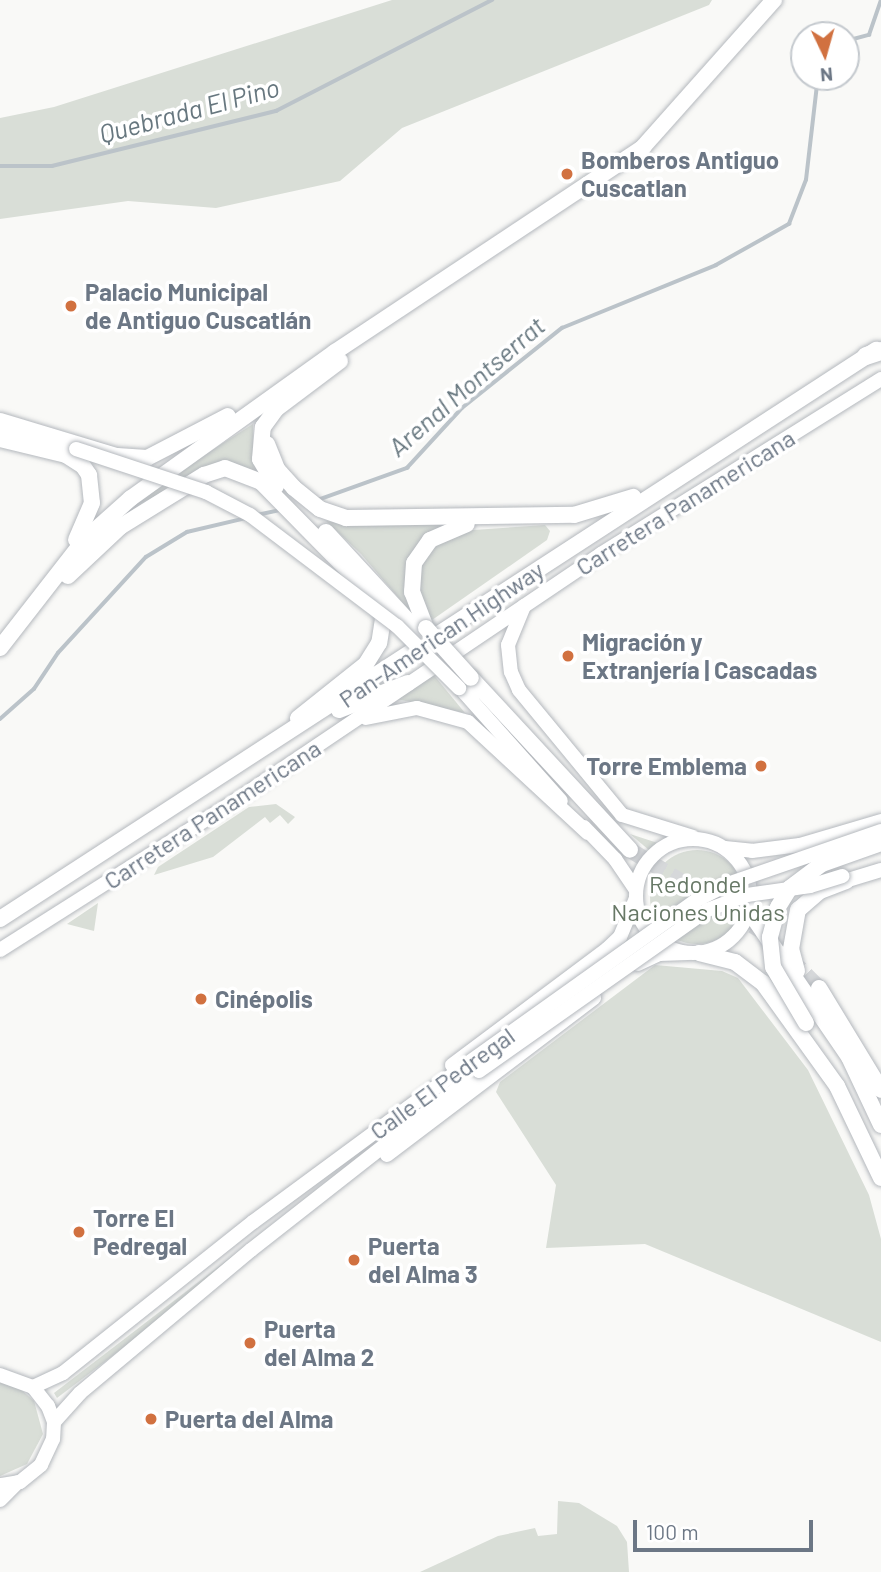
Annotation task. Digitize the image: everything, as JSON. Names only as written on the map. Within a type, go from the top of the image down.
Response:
[{"type":"main road","points":[[5,643],[84,540],[107,519],[182,458],[335,352],[643,147],[774,0]]},
{"type":"main road","points":[[243,760],[360,670],[379,643],[381,605],[327,545],[288,495],[267,475],[260,459],[259,439],[267,420],[432,288]]},
{"type":"main road","points":[[4,425],[117,456],[148,458],[335,352]]},
{"type":"main road","name":"Pan-American Highway","points":[[6,915],[243,760],[308,723],[684,472],[876,352]]},
{"type":"main road","name":"Carretera Panamericana","points":[[0,950],[339,730],[526,603],[881,379]]},
{"type":"main road","points":[[4,425],[206,492],[250,515],[397,626],[466,687],[630,850]]},
{"type":"main road","points":[[0,439],[66,455],[83,466],[90,482],[92,503],[86,524],[29,613]]},
{"type":"main road","points":[[5,643],[120,527],[216,469],[237,470],[288,495],[317,515],[423,631],[466,687],[588,833]]},
{"type":"main road","points":[[317,515],[361,520],[486,519],[592,512],[684,472]]},
{"type":"main road","points":[[423,631],[412,592],[419,553],[438,535],[486,519]]},
{"type":"main road","points":[[526,603],[508,645],[511,672],[519,690],[622,815],[725,848],[752,851],[800,845],[881,821]]},
{"type":"main road","points":[[308,723],[408,683]]},
{"type":"main road","points":[[339,730],[392,710],[453,714],[468,722],[615,859],[636,894],[650,933],[667,947],[735,962],[763,983],[837,1086],[881,1178]]},
{"type":"main road","name":"Calle El Pedregal","points":[[54,1422],[80,1393],[475,1066],[695,901],[730,883],[881,831]]},
{"type":"main road","points":[[370,1136],[475,1046],[620,937],[642,870],[659,850],[683,839],[704,840]]},
{"type":"main road","points":[[881,843],[822,864],[790,888],[778,907],[770,937],[773,967],[853,1094],[881,1171]]},
{"type":"main road","points":[[725,848],[743,867],[750,904],[816,993],[881,1125]]},
{"type":"main road","name":"Calle El Pedregal","points":[[33,1387],[63,1373],[370,1136],[707,910],[747,895],[826,882],[881,863]]},
{"type":"main road","points":[[251,1250],[328,1200],[640,963],[659,954],[694,953],[731,940],[750,904],[881,870]]},
{"type":"main road","points":[[846,881],[806,899],[794,924],[792,956],[881,1090]]},
{"type":"main road","points":[[0,930],[6,915]]},
{"type":"main road","points":[[0,1500],[48,1455],[54,1422],[48,1406],[33,1387],[1,1374]]},
{"type":"main road","points":[[0,1485],[20,1482]]},
{"type":"green space","points":[[392,0],[712,0],[709,5],[402,128],[340,181],[216,208],[128,201],[0,219],[0,118],[54,107]]},
{"type":"green space","points":[[253,424],[253,457],[262,474],[239,466],[169,489],[133,507],[148,491]]},
{"type":"green space","points":[[326,521],[362,526],[442,523],[447,528],[418,548],[414,616],[361,554]]},
{"type":"green space","points":[[545,525],[550,531],[547,540],[432,620],[423,610],[417,582],[427,548],[459,531]]},
{"type":"green space","points":[[433,674],[465,713],[396,699]]},
{"type":"green space","points":[[276,804],[295,817],[288,824],[280,815],[270,823],[265,817],[213,857],[154,875],[158,867],[249,807]]},
{"type":"green space","points":[[630,834],[667,846],[656,856]]},
{"type":"green space","name":"Redondel Naciones Unidas","points":[[697,850],[715,854],[730,864],[740,879],[744,897],[740,915],[730,930],[715,940],[697,944],[679,940],[664,930],[654,915],[650,897],[654,879],[664,864],[679,854]]},
{"type":"green space","points":[[98,903],[94,931],[67,924]]},
{"type":"green space","points":[[637,945],[644,953],[57,1398],[54,1393]]},
{"type":"green space","points":[[655,965],[722,971],[738,978],[808,1070],[869,1195],[881,1239],[881,1342],[645,1244],[546,1248],[556,1185],[496,1092],[500,1082]]},
{"type":"green space","points":[[0,1381],[17,1386],[34,1401],[43,1434],[27,1464],[0,1476]]},
{"type":"green space","points":[[558,1501],[579,1503],[617,1526],[627,1542],[629,1572],[420,1572],[498,1536],[535,1528],[538,1536],[557,1534]]},
{"type":"waterway","name":"Quebrada El Pino","points":[[0,166],[52,166],[276,111],[492,0]]},
{"type":"waterway","name":"Arenal Montserrat","points":[[860,37],[869,35],[881,1]]},
{"type":"waterway","name":"Arenal Montserrat","points":[[318,500],[407,468],[462,408],[562,328],[716,265],[789,224],[806,180],[816,91]]},
{"type":"waterway","name":"Arenal Montserrat","points":[[257,515],[280,510]]},
{"type":"waterway","name":"Arenal Montserrat","points":[[0,719],[34,689],[58,653],[146,557],[187,532],[246,518]]},
{"type":"tunnel","points":[[630,850],[760,930]]},
{"type":"tunnel","points":[[789,958],[819,988]]},
{"type":"place","name":"Bomberos Antiguo Cuscatlan","points":[[567,174]]},
{"type":"place","name":"Palacio Municipal de Antiguo Cuscatlán","points":[[71,306]]},
{"type":"place","name":"Migración y Extranjería | Cascadas","points":[[568,656]]},
{"type":"place","name":"Torre Emblema","points":[[761,766]]},
{"type":"place","name":"Cinépolis","points":[[201,999]]},
{"type":"place","name":"Torre El Pedregal","points":[[79,1232]]},
{"type":"place","name":"Puerta del Alma 3","points":[[354,1260]]},
{"type":"place","name":"Puerta del Alma 2","points":[[250,1343]]},
{"type":"place","name":"Puerta del Alma","points":[[151,1419]]}]
